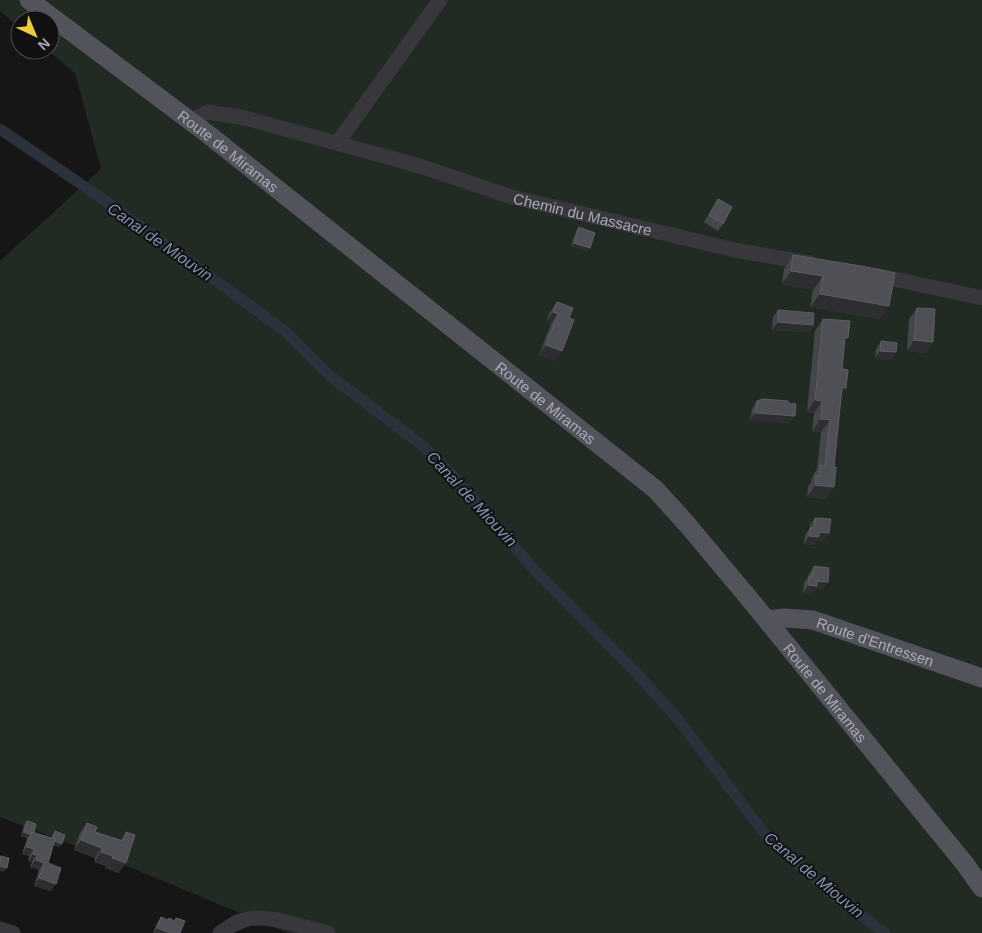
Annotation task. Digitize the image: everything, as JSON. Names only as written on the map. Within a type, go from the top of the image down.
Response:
[{"type":"main road","name":"Route de Miramas","points":[[29,0],[193,123],[655,489],[767,620],[954,850],[982,888]]},
{"type":"main road","name":"Route d'Entressen","points":[[767,620],[785,618],[813,620],[982,678]]},
{"type":"street","points":[[338,142],[440,0]]},
{"type":"street","name":"Chemin du Massacre","points":[[193,123],[197,117],[208,112],[225,114],[338,142],[420,166],[512,197],[738,251],[824,266]]},
{"type":"street","points":[[862,272],[982,298]]},
{"type":"street","points":[[220,933],[240,921],[256,918],[273,920],[328,933]]},
{"type":"street","points":[[0,928],[13,933]]},
{"type":"shaded area","points":[[0,0],[982,0],[982,933],[288,933],[115,861],[0,817],[0,261],[101,169],[75,73],[59,60],[60,10],[10,10],[10,20],[0,11]]},
{"type":"building","points":[[718,199],[732,207],[723,224],[709,215]]},
{"type":"building","points":[[579,227],[595,233],[590,248],[574,243]]},
{"type":"building","points":[[793,255],[895,273],[889,306],[820,294],[823,276],[791,271]]},
{"type":"building","points":[[557,302],[573,308],[569,318],[574,320],[562,351],[546,345],[558,314],[553,312]]},
{"type":"building","points":[[917,308],[935,309],[933,342],[914,340]]},
{"type":"building","points":[[778,310],[814,313],[813,325],[778,322]]},
{"type":"building","points":[[823,319],[850,321],[848,338],[845,337],[842,369],[848,370],[846,388],[842,388],[834,467],[836,467],[834,487],[815,485],[816,475],[819,476],[820,465],[825,466],[830,420],[821,419],[822,401],[815,400]]},
{"type":"building","points":[[881,341],[897,343],[896,352],[880,351]]},
{"type":"building","points":[[763,399],[788,401],[788,403],[796,404],[795,416],[755,413],[757,401]]},
{"type":"building","points":[[815,518],[831,519],[829,533],[819,532],[819,537],[809,536],[810,528],[814,528]]},
{"type":"building","points":[[814,566],[829,568],[828,582],[817,581],[817,586],[808,585],[809,576],[812,576]]},
{"type":"building","points":[[27,821],[36,824],[34,833],[24,832]]},
{"type":"building","points":[[87,823],[97,827],[95,832],[123,841],[126,832],[135,835],[126,863],[101,852],[102,848],[81,840]]},
{"type":"building","points":[[55,831],[65,835],[62,844],[53,838]]},
{"type":"building","points":[[32,832],[55,839],[48,863],[61,868],[56,884],[39,878],[44,863],[36,860],[37,855],[33,854],[34,849],[27,847]]},
{"type":"building","points":[[0,856],[9,858],[7,868],[0,866]]},
{"type":"building","points":[[161,917],[168,920],[169,918],[175,921],[176,918],[185,921],[180,933],[171,933],[157,928]]},
{"type":"waterway","name":"Canal de Miouvin","points":[[0,129],[100,197],[285,331],[330,376],[423,446],[453,476],[533,568],[640,677],[677,718],[768,838],[837,898],[885,933]]}]
